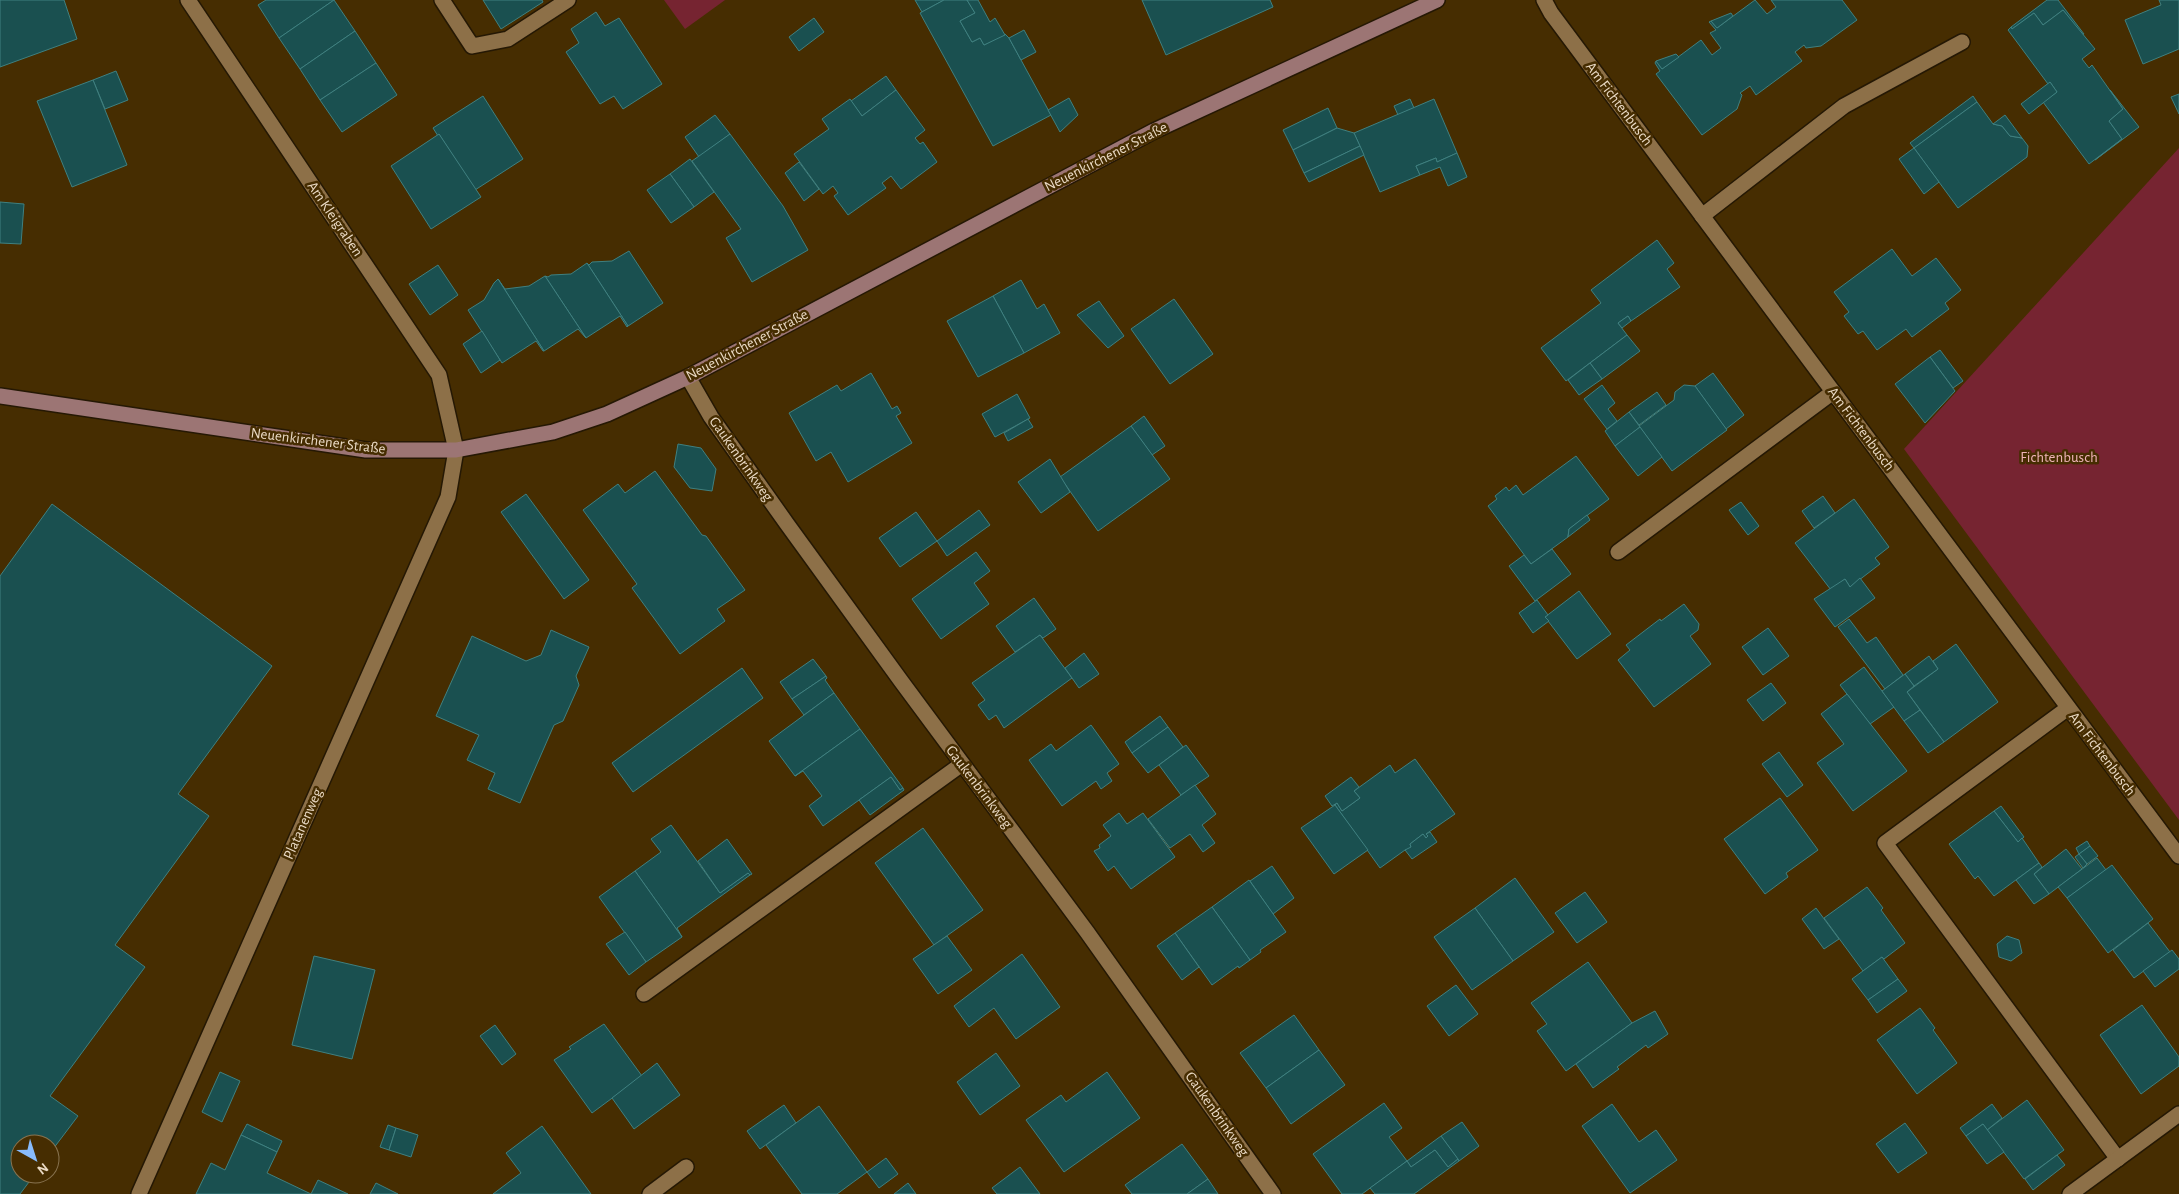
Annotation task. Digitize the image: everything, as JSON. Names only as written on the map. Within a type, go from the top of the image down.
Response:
[{"type":"main road","name":"Neuenkirchener Straße","points":[[0,396],[366,450],[456,450],[553,432],[607,414],[688,377],[1154,131],[1418,4],[1437,0]]},
{"type":"street","name":"Am Kleigraben","points":[[188,0],[439,375],[456,450]]},
{"type":"street","points":[[442,0],[472,46],[508,39],[568,0]]},
{"type":"street","name":"Am Fichtenbusch","points":[[1544,0],[1557,21],[2179,856]]},
{"type":"street","points":[[1702,216],[1844,106],[1962,42]]},
{"type":"street","name":"Gaukenbrinkweg","points":[[688,377],[717,425],[962,764],[1087,932],[1273,1194]]},
{"type":"street","points":[[1618,552],[1833,392]]},
{"type":"street","name":"Platanenweg","points":[[139,1194],[448,497],[456,450]]},
{"type":"street","points":[[2068,708],[1885,843],[2118,1159]]},
{"type":"street","points":[[644,994],[962,764]]},
{"type":"street","points":[[2070,1194],[2179,1114]]},
{"type":"street","points":[[650,1194],[686,1167]]},
{"type":"green space","points":[[664,0],[725,0],[685,29]]},
{"type":"green space","name":"Fichtenbusch","points":[[2179,148],[2179,820],[1904,449]]},
{"type":"building","points":[[0,0],[64,0],[77,39],[0,67]]},
{"type":"building","points":[[266,0],[334,0],[279,38],[258,5]]},
{"type":"building","points":[[334,0],[355,31],[300,69],[279,38]]},
{"type":"building","points":[[483,0],[542,0],[543,2],[501,29]]},
{"type":"building","points":[[915,0],[944,0],[922,12]]},
{"type":"building","points":[[944,0],[967,0],[975,13],[960,21],[972,42],[980,38],[984,45],[1005,34],[1009,38],[1051,115],[993,146],[920,13]]},
{"type":"building","points":[[967,0],[978,0],[990,22],[995,18],[1005,35],[984,45],[980,38],[972,42],[960,21],[975,13]]},
{"type":"building","points":[[1142,0],[1270,0],[1273,7],[1166,55]]},
{"type":"building","points":[[1755,0],[1767,14],[1776,7],[1771,0],[1842,0],[1857,20],[1821,46],[1806,48],[1804,45],[1795,52],[1802,61],[1756,95],[1750,86],[1740,93],[1742,95],[1737,109],[1702,135],[1656,74],[1660,71],[1655,63],[1656,61],[1662,69],[1701,40],[1712,55],[1721,48],[1710,33],[1716,30],[1709,22],[1711,21],[1717,28]]},
{"type":"building","points":[[2047,0],[2058,0],[2084,34],[2082,35],[2063,10],[2043,25],[2034,13],[2012,29],[2011,27]]},
{"type":"building","points":[[2159,0],[2179,0],[2179,49],[2143,64],[2125,20],[2161,5]]},
{"type":"building","points":[[2063,10],[2095,49],[2082,59],[2089,68],[2092,65],[2123,109],[2109,121],[2122,139],[2089,164],[2043,102],[2057,92],[2050,82],[2048,84],[2008,30],[2034,13],[2043,25]]},
{"type":"building","points":[[596,12],[605,26],[619,18],[662,84],[623,109],[614,96],[600,104],[566,52],[579,43],[571,29]]},
{"type":"building","points":[[1731,13],[1733,16],[1717,28],[1711,21]]},
{"type":"building","points":[[814,18],[824,32],[799,51],[789,37]]},
{"type":"building","points":[[1024,30],[1036,52],[1021,60],[1009,38]]},
{"type":"building","points":[[355,31],[376,63],[320,100],[300,69]]},
{"type":"building","points":[[1676,54],[1679,57],[1662,69],[1656,61]]},
{"type":"building","points":[[376,63],[397,95],[342,132],[320,100]]},
{"type":"building","points":[[116,71],[128,100],[105,109],[93,80]]},
{"type":"building","points":[[886,76],[896,90],[862,116],[851,101]]},
{"type":"building","points":[[93,80],[127,165],[72,187],[37,101]]},
{"type":"building","points":[[2050,82],[2057,92],[2029,114],[2021,104]]},
{"type":"building","points":[[896,90],[925,130],[915,138],[920,144],[923,142],[937,162],[901,189],[891,176],[882,183],[886,188],[848,215],[834,196],[838,193],[833,186],[823,194],[794,154],[829,129],[822,119],[850,99],[862,116]]},
{"type":"building","points":[[2110,90],[2139,127],[2095,160],[2122,139],[2109,121],[2123,109]]},
{"type":"building","points":[[2179,94],[2179,114],[2171,97]]},
{"type":"building","points":[[483,96],[523,159],[475,190],[439,134],[438,136],[433,128]]},
{"type":"building","points":[[1973,96],[1977,102],[1914,148],[1910,143]]},
{"type":"building","points":[[1069,98],[1078,115],[1060,132],[1048,110]]},
{"type":"building","points":[[1410,99],[1414,108],[1398,115],[1394,106]]},
{"type":"building","points":[[1434,99],[1457,153],[1437,162],[1436,158],[1416,166],[1420,175],[1380,192],[1354,133]]},
{"type":"building","points":[[1977,102],[1993,124],[2002,126],[2010,136],[2022,138],[2028,146],[2027,157],[1958,208],[1914,148]]},
{"type":"building","points":[[1328,108],[1337,128],[1293,150],[1283,130]]},
{"type":"building","points":[[715,115],[730,134],[699,157],[685,137]]},
{"type":"building","points":[[2005,115],[2022,138],[2010,136],[2002,126],[1993,124]]},
{"type":"building","points":[[1337,128],[1354,133],[1360,146],[1304,173],[1293,150]]},
{"type":"building","points":[[439,134],[481,197],[431,229],[391,166]]},
{"type":"building","points":[[730,134],[783,206],[808,250],[752,282],[726,238],[741,229],[692,161]]},
{"type":"building","points":[[1360,146],[1364,155],[1309,182],[1304,173]]},
{"type":"building","points":[[1914,148],[1939,182],[1924,194],[1899,159]]},
{"type":"building","points":[[1457,153],[1467,177],[1448,186],[1440,167],[1420,175],[1416,166],[1436,158],[1437,162]]},
{"type":"building","points":[[690,159],[714,192],[694,207],[670,174]]},
{"type":"building","points":[[799,162],[819,189],[804,201],[785,173]]},
{"type":"building","points":[[670,174],[694,207],[671,223],[647,190]]},
{"type":"building","points":[[0,202],[24,204],[21,244],[0,243]]},
{"type":"building","points":[[1657,240],[1674,263],[1667,269],[1680,287],[1631,321],[1628,316],[1618,323],[1627,335],[1566,381],[1541,348],[1601,303],[1591,290]]},
{"type":"building","points":[[1892,249],[1912,276],[1936,258],[1961,290],[1945,303],[1949,309],[1912,337],[1906,329],[1877,350],[1863,331],[1858,334],[1844,316],[1849,312],[1834,292]]},
{"type":"building","points":[[629,251],[663,303],[628,326],[587,263],[589,265],[592,262],[612,261]]},
{"type":"building","points":[[587,263],[627,327],[620,316],[586,338],[545,276],[571,274]]},
{"type":"building","points":[[438,265],[458,295],[430,315],[409,284]]},
{"type":"building","points":[[545,276],[586,338],[578,329],[544,351],[498,279],[505,289],[529,286]]},
{"type":"building","points":[[498,279],[544,351],[536,341],[502,363],[468,310],[484,300]]},
{"type":"building","points":[[1021,280],[1037,309],[1044,304],[1060,333],[1024,353],[993,296]]},
{"type":"building","points":[[993,296],[1024,353],[978,377],[947,321]]},
{"type":"building","points":[[1174,299],[1213,354],[1170,384],[1131,329]]},
{"type":"building","points":[[1099,301],[1124,336],[1108,348],[1077,315]]},
{"type":"building","points":[[1628,316],[1631,321],[1622,328],[1618,323]]},
{"type":"building","points":[[482,331],[500,360],[481,373],[463,344]]},
{"type":"building","points":[[1627,335],[1640,351],[1602,379],[1590,363]]},
{"type":"building","points":[[1940,350],[1963,381],[1953,388],[1930,357]]},
{"type":"building","points":[[1930,357],[1955,391],[1925,423],[1895,384]]},
{"type":"building","points":[[1590,363],[1602,379],[1579,395],[1568,380]]},
{"type":"building","points":[[871,373],[892,409],[897,406],[901,413],[896,416],[912,443],[848,482],[831,452],[816,461],[789,413],[837,385],[841,391]]},
{"type":"building","points":[[1713,373],[1744,415],[1726,429],[1695,386]]},
{"type":"building","points":[[1602,385],[1615,403],[1608,409],[1617,421],[1607,429],[1584,399]]},
{"type":"building","points":[[1684,385],[1695,386],[1727,430],[1672,471],[1639,426],[1674,400],[1675,392]]},
{"type":"building","points":[[1657,392],[1666,405],[1639,425],[1629,412]]},
{"type":"building","points":[[1017,394],[1030,418],[995,437],[982,414]]},
{"type":"building","points":[[1629,412],[1640,427],[1615,446],[1605,431]]},
{"type":"building","points":[[1144,416],[1165,446],[1152,455],[1131,426]]},
{"type":"building","points":[[1028,419],[1033,427],[1008,441],[1004,433]]},
{"type":"building","points":[[1131,426],[1170,479],[1098,531],[1060,477]]},
{"type":"building","points":[[1640,427],[1662,457],[1638,476],[1615,446]]},
{"type":"building","points":[[678,444],[701,448],[716,469],[712,491],[690,488],[674,467]]},
{"type":"building","points":[[1576,456],[1609,499],[1569,529],[1568,537],[1531,564],[1488,506],[1497,499],[1495,496],[1506,487],[1509,491],[1516,485],[1523,495]]},
{"type":"building","points":[[1050,459],[1070,492],[1041,513],[1018,482]]},
{"type":"building","points":[[655,471],[745,590],[717,609],[725,621],[680,654],[632,588],[637,584],[583,510],[618,484],[625,493]]},
{"type":"building","points":[[526,494],[589,580],[564,599],[501,512]]},
{"type":"building","points":[[1823,496],[1835,513],[1814,528],[1802,511]]},
{"type":"building","points":[[1854,499],[1889,547],[1875,558],[1880,564],[1850,587],[1845,579],[1831,590],[1795,543]]},
{"type":"building","points":[[1741,502],[1759,526],[1748,535],[1729,510]]},
{"type":"building","points":[[52,504],[272,666],[178,794],[209,816],[115,945],[145,967],[50,1096],[78,1116],[60,1140],[60,1134],[10,1134],[10,1184],[28,1184],[20,1194],[0,1194],[0,576]]},
{"type":"building","points":[[979,510],[990,525],[947,556],[937,541]]},
{"type":"building","points":[[916,512],[937,541],[900,567],[879,538]]},
{"type":"building","points":[[1587,515],[1590,520],[1568,537],[1569,529]]},
{"type":"building","points":[[1552,549],[1571,574],[1535,601],[1509,566],[1524,555],[1531,564]]},
{"type":"building","points":[[976,552],[990,571],[974,583],[989,604],[941,639],[912,599]]},
{"type":"building","points":[[1860,578],[1875,598],[1835,627],[1814,599],[1845,579],[1850,587]]},
{"type":"building","points":[[1579,591],[1611,634],[1577,659],[1545,617]]},
{"type":"building","points":[[1034,598],[1056,629],[1043,638],[1040,635],[1015,652],[996,626]]},
{"type":"building","points":[[1537,600],[1548,615],[1545,617],[1549,621],[1533,633],[1519,613]]},
{"type":"building","points":[[1684,604],[1699,624],[1698,630],[1690,636],[1711,664],[1654,707],[1618,660],[1630,650],[1626,645],[1660,619],[1661,621]]},
{"type":"building","points":[[1849,619],[1867,643],[1876,637],[1903,675],[1885,689],[1838,627]]},
{"type":"building","points":[[1768,628],[1789,656],[1763,675],[1742,647]]},
{"type":"building","points":[[551,630],[589,647],[576,676],[579,685],[563,721],[554,725],[520,803],[488,789],[495,773],[467,760],[479,735],[436,716],[472,636],[526,661],[541,655]]},
{"type":"building","points":[[1040,635],[1072,678],[1004,728],[996,715],[989,720],[978,705],[985,700],[972,683]]},
{"type":"building","points":[[1956,644],[1998,702],[1944,742],[1907,692],[1938,669],[1933,661]]},
{"type":"building","points":[[1084,653],[1099,674],[1079,688],[1065,668]]},
{"type":"building","points":[[1929,656],[1938,669],[1914,686],[1905,674]]},
{"type":"building","points":[[813,659],[826,676],[792,699],[780,682]]},
{"type":"building","points":[[1864,667],[1894,707],[1870,724],[1840,685]]},
{"type":"building","points":[[742,668],[763,698],[633,792],[612,763]]},
{"type":"building","points":[[1905,674],[1914,686],[1907,692],[1920,710],[1904,721],[1882,691]]},
{"type":"building","points":[[826,676],[825,680],[834,693],[804,715],[792,699]]},
{"type":"building","points":[[1771,683],[1786,703],[1763,721],[1747,700]]},
{"type":"building","points":[[834,693],[860,729],[795,776],[769,741]]},
{"type":"building","points":[[1847,694],[1907,771],[1853,811],[1817,763],[1844,744],[1821,714]]},
{"type":"building","points":[[1920,710],[1944,742],[1928,753],[1904,721]]},
{"type":"building","points":[[1160,716],[1168,727],[1132,753],[1125,742]]},
{"type":"building","points":[[1091,725],[1119,764],[1107,773],[1112,781],[1101,789],[1096,781],[1062,806],[1029,760],[1051,744],[1056,751]]},
{"type":"building","points":[[1168,727],[1183,747],[1148,773],[1132,753]]},
{"type":"building","points":[[860,729],[903,788],[900,790],[891,777],[823,826],[809,806],[822,796],[803,771],[795,776]]},
{"type":"building","points":[[1186,745],[1209,776],[1181,795],[1159,765]]},
{"type":"building","points":[[1779,752],[1803,785],[1787,797],[1762,764]]},
{"type":"building","points":[[1415,759],[1455,814],[1426,834],[1428,836],[1426,838],[1423,834],[1410,844],[1410,849],[1405,850],[1380,868],[1335,805],[1337,803],[1342,811],[1360,798],[1354,791],[1390,765],[1395,773]]},
{"type":"building","points":[[891,777],[900,790],[903,788],[904,790],[870,815],[859,800]]},
{"type":"building","points":[[1351,777],[1359,787],[1354,791],[1360,798],[1342,811],[1337,803],[1332,806],[1325,796]]},
{"type":"building","points":[[1195,785],[1216,814],[1202,825],[1215,843],[1203,852],[1190,834],[1170,848],[1148,819]]},
{"type":"building","points":[[1780,798],[1818,850],[1786,873],[1788,877],[1765,894],[1724,839]]},
{"type":"building","points":[[1335,805],[1368,850],[1334,874],[1301,828]]},
{"type":"building","points":[[2001,806],[2024,837],[2018,842],[1994,811]]},
{"type":"building","points":[[1994,811],[2018,842],[2022,838],[2039,863],[1994,896],[1978,876],[1975,879],[1949,844]]},
{"type":"building","points":[[1119,813],[1127,824],[1143,813],[1175,857],[1131,889],[1114,866],[1108,871],[1094,851],[1100,848],[1099,845],[1111,836],[1103,825]]},
{"type":"building","points":[[671,825],[720,893],[748,873],[750,875],[677,928],[682,937],[635,871],[661,852],[651,839]]},
{"type":"building","points":[[923,828],[983,910],[934,945],[875,863]]},
{"type":"building","points":[[1430,832],[1437,842],[1412,859],[1405,850],[1411,847],[1410,844],[1423,834],[1426,838],[1428,836],[1426,834]]},
{"type":"building","points":[[727,839],[752,874],[748,873],[720,893],[698,861]]},
{"type":"building","points":[[2087,841],[2090,846],[2079,854],[2076,848]]},
{"type":"building","points":[[2090,846],[2098,856],[2087,864],[2079,854]]},
{"type":"building","points":[[2066,849],[2082,869],[2049,894],[2034,874]]},
{"type":"building","points":[[2079,854],[2087,864],[2083,868],[2075,857]]},
{"type":"building","points":[[2097,858],[2106,870],[2067,898],[2058,887]]},
{"type":"building","points":[[2039,863],[2042,867],[2034,874],[2049,894],[2034,904],[2016,880]]},
{"type":"building","points":[[2112,865],[2153,919],[2108,953],[2067,898]]},
{"type":"building","points":[[1272,866],[1294,898],[1273,914],[1250,881]]},
{"type":"building","points":[[635,871],[682,937],[646,962],[599,897]]},
{"type":"building","points":[[1515,878],[1554,932],[1513,961],[1475,908]]},
{"type":"building","points":[[1249,880],[1286,932],[1260,950],[1261,952],[1250,960],[1212,907]]},
{"type":"building","points":[[1867,887],[1905,943],[1884,959],[1882,957],[1863,971],[1824,918]]},
{"type":"building","points":[[1585,892],[1607,922],[1577,943],[1555,913]]},
{"type":"building","points":[[1212,907],[1250,960],[1239,968],[1238,966],[1212,985],[1175,933]]},
{"type":"building","points":[[1475,908],[1513,961],[1472,990],[1434,937]]},
{"type":"building","points":[[1816,908],[1839,939],[1824,949],[1802,919]]},
{"type":"building","points":[[2148,923],[2170,952],[2134,978],[2113,950]]},
{"type":"building","points":[[625,932],[646,962],[629,975],[606,944]]},
{"type":"building","points":[[1175,933],[1199,967],[1182,980],[1157,946]]},
{"type":"building","points":[[947,936],[972,970],[938,994],[913,959]]},
{"type":"building","points":[[2007,936],[2019,940],[2022,953],[2011,961],[1999,957],[1997,944]]},
{"type":"building","points":[[2172,950],[2179,959],[2179,969],[2155,987],[2143,971]]},
{"type":"building","points":[[1022,954],[1060,1007],[1016,1039],[994,1008],[969,1027],[954,1006]]},
{"type":"building","points":[[314,956],[375,970],[352,1059],[292,1045]]},
{"type":"building","points":[[1882,957],[1898,979],[1868,1000],[1852,979]]},
{"type":"building","points":[[1588,962],[1632,1023],[1566,1071],[1537,1031],[1547,1024],[1531,1003]]},
{"type":"building","points":[[1898,979],[1907,991],[1877,1013],[1868,1000]]},
{"type":"building","points":[[1456,985],[1478,1014],[1449,1036],[1427,1006]]},
{"type":"building","points":[[2142,1005],[2179,1057],[2179,1066],[2141,1094],[2100,1035]]},
{"type":"building","points":[[1920,1008],[1957,1063],[1917,1094],[1877,1040]]},
{"type":"building","points":[[1655,1011],[1668,1034],[1648,1048],[1646,1045],[1617,1067],[1619,1069],[1593,1088],[1576,1064],[1632,1023]]},
{"type":"building","points":[[1294,1015],[1319,1050],[1266,1088],[1240,1053]]},
{"type":"building","points":[[604,1024],[642,1076],[592,1113],[554,1060],[571,1049],[569,1047]]},
{"type":"building","points":[[495,1025],[516,1054],[502,1065],[480,1036]]},
{"type":"building","points":[[1319,1050],[1345,1085],[1291,1124],[1266,1088]]},
{"type":"building","points":[[996,1053],[1020,1086],[980,1115],[957,1082]]},
{"type":"building","points":[[657,1063],[680,1095],[634,1129],[612,1098]]},
{"type":"building","points":[[220,1072],[240,1081],[222,1122],[202,1112]]},
{"type":"building","points":[[1107,1072],[1140,1118],[1064,1172],[1026,1120],[1061,1095],[1066,1102]]},
{"type":"building","points":[[2027,1100],[2064,1150],[2024,1179],[1987,1130]]},
{"type":"building","points":[[1384,1103],[1402,1128],[1389,1137],[1407,1161],[1362,1194],[1342,1194],[1313,1154]]},
{"type":"building","points":[[1612,1104],[1639,1142],[1656,1130],[1677,1160],[1630,1193],[1582,1126]]},
{"type":"building","points":[[1992,1104],[2002,1118],[1987,1130],[1983,1124],[1966,1136],[1960,1128]]},
{"type":"building","points":[[784,1105],[796,1123],[760,1149],[747,1131]]},
{"type":"building","points":[[819,1106],[867,1172],[837,1194],[802,1194],[766,1145]]},
{"type":"building","points":[[1462,1122],[1479,1146],[1459,1161],[1441,1136]]},
{"type":"building","points":[[1905,1123],[1927,1153],[1898,1173],[1876,1144]]},
{"type":"building","points":[[247,1124],[282,1141],[277,1152],[241,1135]]},
{"type":"building","points":[[1983,1124],[2004,1152],[1987,1164],[1966,1136]]},
{"type":"building","points":[[388,1125],[396,1128],[389,1150],[380,1147]]},
{"type":"building","points":[[542,1126],[591,1194],[493,1194],[521,1173],[506,1153]]},
{"type":"building","points":[[396,1128],[418,1135],[411,1157],[389,1150]]},
{"type":"building","points":[[241,1135],[277,1152],[267,1173],[311,1194],[196,1194],[211,1163],[225,1170]]},
{"type":"building","points":[[1441,1136],[1458,1159],[1448,1167],[1435,1150],[1411,1167],[1407,1161]]},
{"type":"building","points":[[1182,1144],[1208,1179],[1187,1194],[1132,1194],[1125,1185]]},
{"type":"building","points":[[1435,1150],[1448,1167],[1458,1159],[1459,1161],[1414,1194],[1375,1194],[1370,1188],[1407,1161],[1411,1167]]},
{"type":"building","points":[[2057,1155],[2065,1165],[2033,1190],[2025,1179]]},
{"type":"building","points":[[886,1158],[898,1174],[879,1188],[867,1172]]},
{"type":"building","points":[[1020,1167],[1040,1194],[997,1194],[992,1188]]},
{"type":"building","points":[[1208,1179],[1218,1194],[1187,1194]]},
{"type":"building","points":[[318,1180],[348,1194],[311,1194]]},
{"type":"building","points":[[376,1183],[398,1194],[370,1194]]},
{"type":"building","points":[[908,1183],[916,1194],[894,1194]]}]
